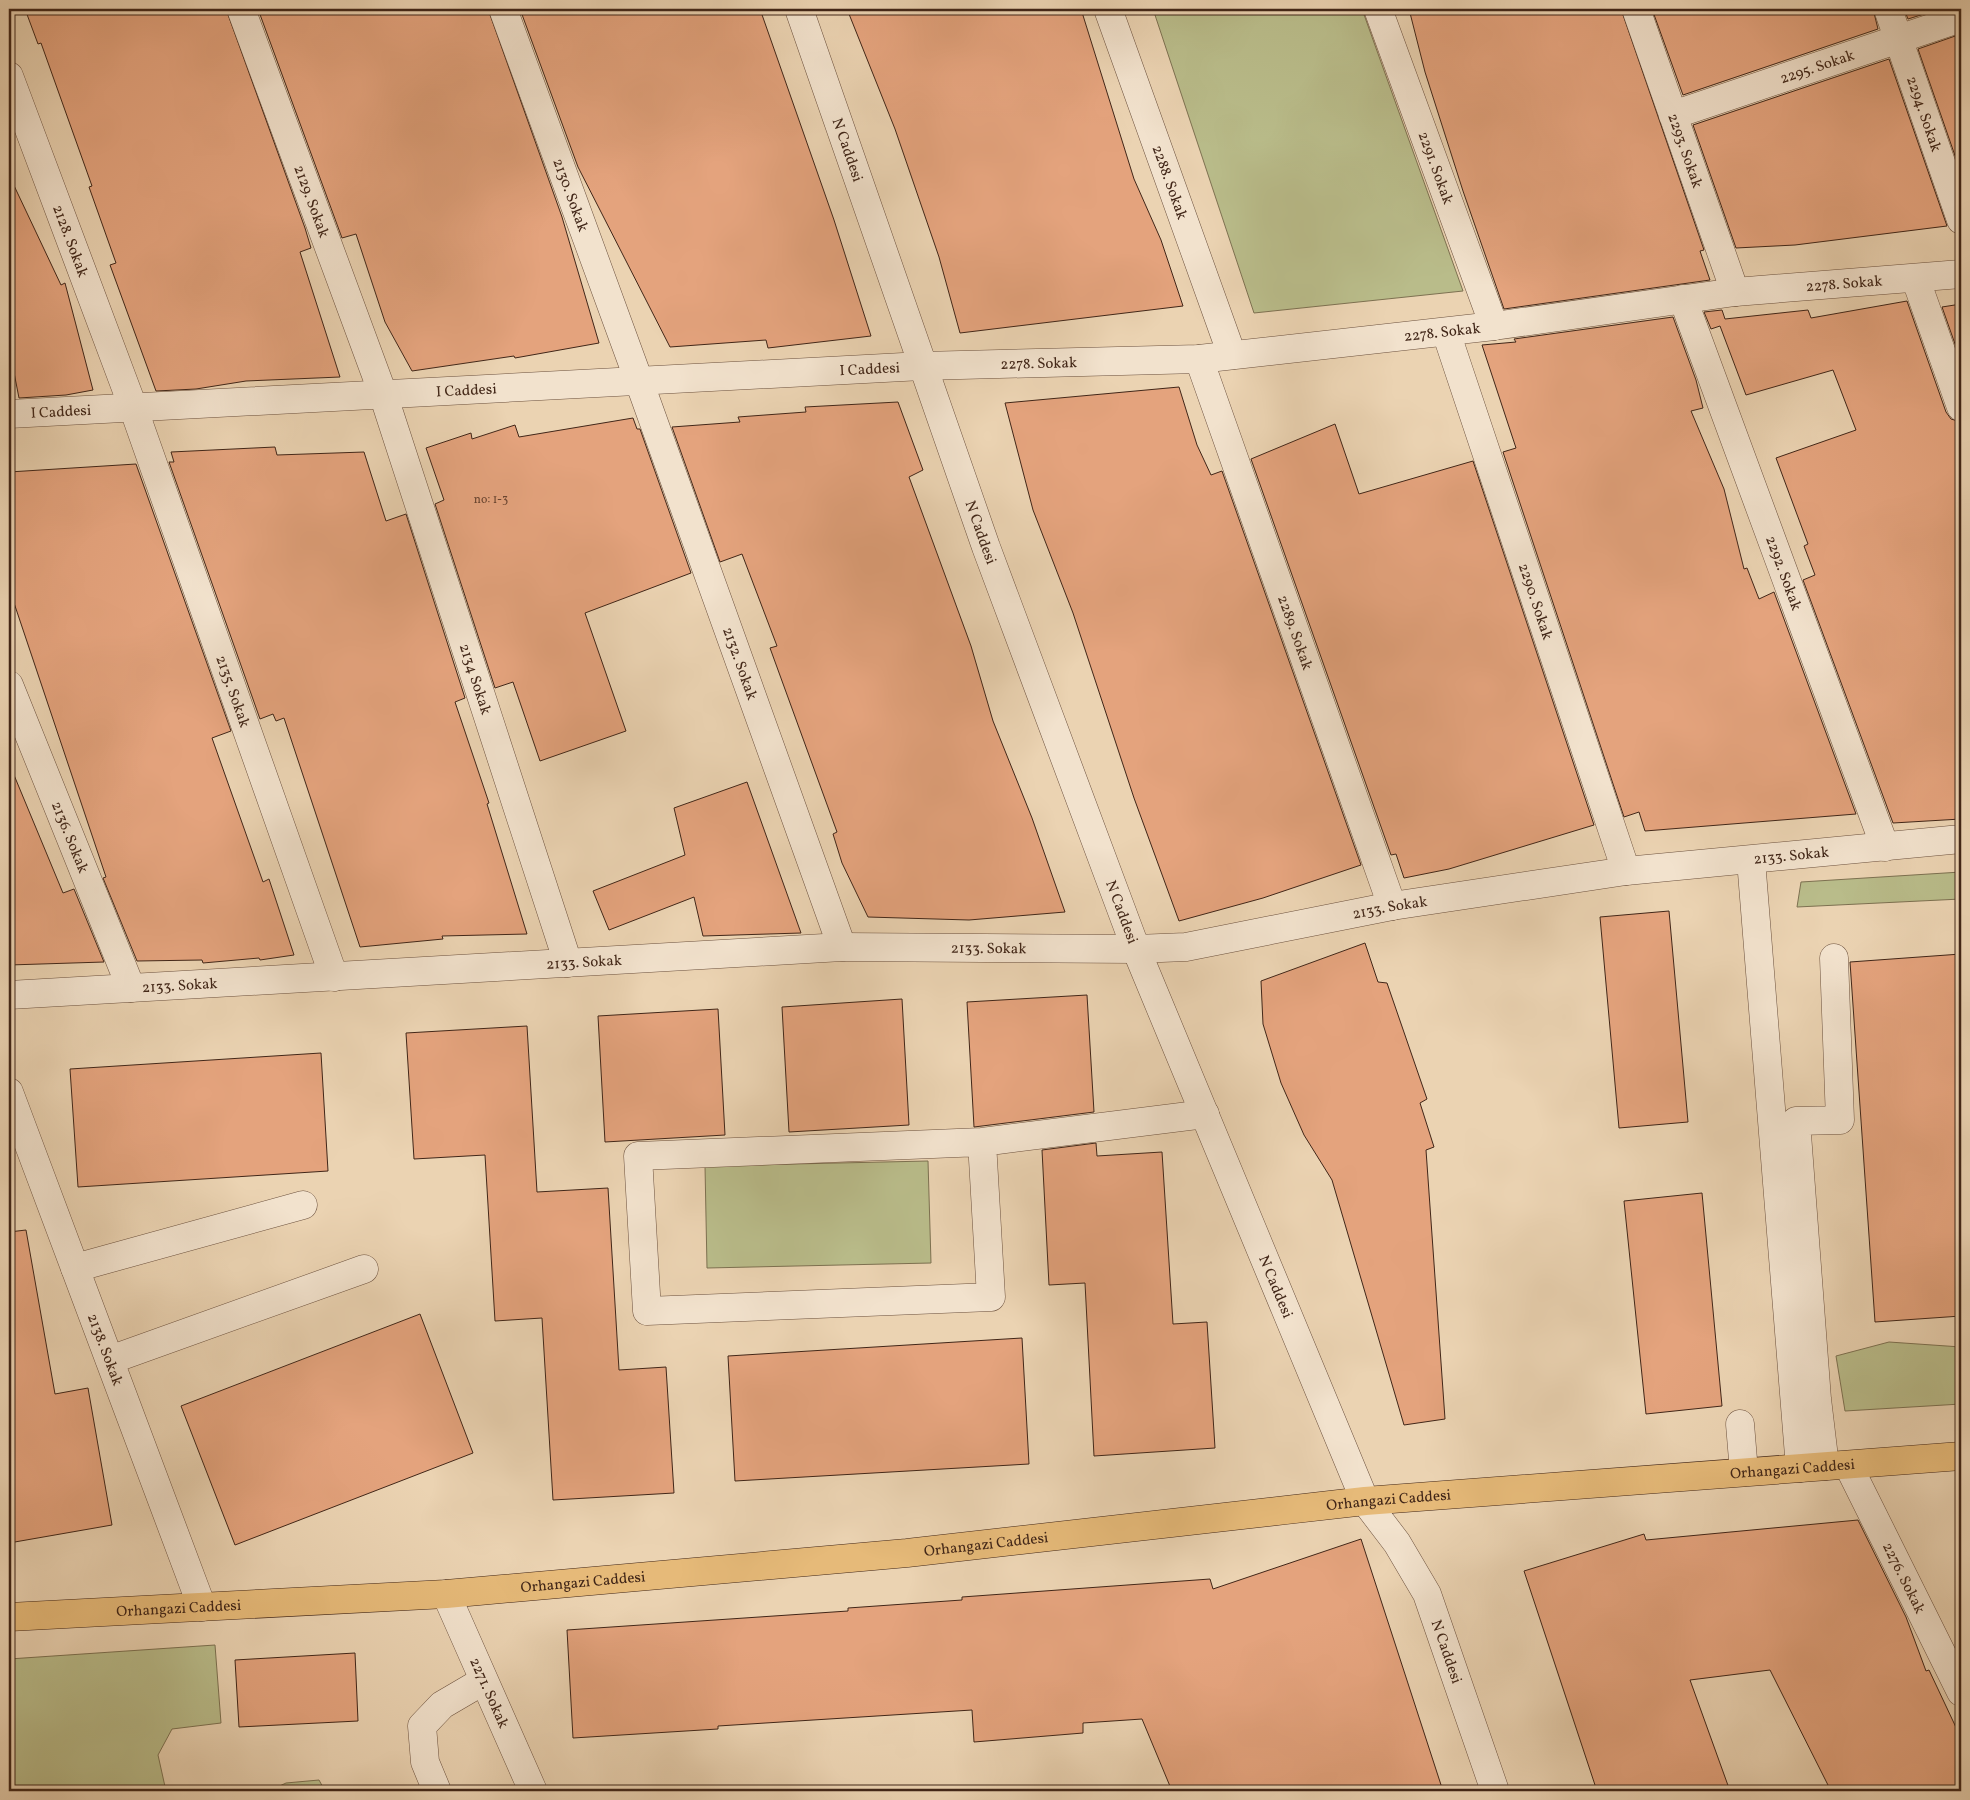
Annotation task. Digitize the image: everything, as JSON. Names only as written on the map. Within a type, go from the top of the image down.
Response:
[{"type":"main road","name":"Orhangazi Caddesi","points":[[9,1617],[446,1594],[907,1553],[1365,1501],[1961,1456]]},
{"type":"street","name":"2129. Sokak","points":[[241,9],[383,394]]},
{"type":"street","name":"2130. Sokak","points":[[503,9],[639,381]]},
{"type":"street","name":"N Caddesi","points":[[799,9],[986,546],[1136,949],[1365,1501],[1397,1543],[1427,1594],[1494,1791]]},
{"type":"street","name":"2288. Sokak","points":[[1108,9],[1232,355]]},
{"type":"street","name":"2291. Sokak","points":[[1378,9],[1494,326]]},
{"type":"street","name":"2293. Sokak","points":[[1636,9],[1735,292]]},
{"type":"street","name":"2294. Sokak","points":[[1888,9],[1961,220]]},
{"type":"street","name":"2295. Sokak","points":[[1673,115],[1961,18]]},
{"type":"street","name":"2128. Sokak","points":[[9,76],[133,407]]},
{"type":"street","name":"2278. Sokak","points":[[922,366],[1199,359],[1446,332],[1735,292],[1916,280],[1961,274]]},
{"type":"street","points":[[1916,280],[1961,407]]},
{"type":"street","name":"2292. Sokak","points":[[1683,299],[1885,847]]},
{"type":"street","name":"2290. Sokak","points":[[1446,332],[1626,871]]},
{"type":"street","name":"2289. Sokak","points":[[1199,359],[1392,906]]},
{"type":"street","name":"I Caddesi","points":[[9,414],[922,366]]},
{"type":"street","name":"2132. Sokak","points":[[639,381],[842,947]]},
{"type":"street","name":"2134 Sokak","points":[[383,394],[568,963]]},
{"type":"street","name":"2135. Sokak","points":[[133,407],[334,977]]},
{"type":"street","name":"2136. Sokak","points":[[9,685],[131,988]]},
{"type":"street","name":"2133. Sokak","points":[[9,995],[842,947],[1136,949],[1186,947],[1392,906],[1626,871],[1961,839]]},
{"type":"street","points":[[1751,860],[1824,1466]]},
{"type":"street","points":[[1824,1466],[1796,1121],[1840,1120],[1834,958]]},
{"type":"street","name":"2138. Sokak","points":[[9,1092],[202,1608]]},
{"type":"street","points":[[982,1142],[991,1296],[647,1311],[638,1156],[982,1142],[1205,1114]]},
{"type":"street","points":[[75,1268],[303,1205]]},
{"type":"street","points":[[110,1360],[364,1269]]},
{"type":"street","points":[[1740,1424],[1744,1472]]},
{"type":"street","name":"2276. Sokak","points":[[1824,1466],[1961,1692]]},
{"type":"street","name":"2271. Sokak","points":[[446,1594],[533,1791]]},
{"type":"street","points":[[437,1791],[425,1762],[422,1726],[442,1705],[483,1681]]},
{"type":"green space","points":[[1153,9],[1362,9],[1463,291],[1254,313]]},
{"type":"green space","points":[[1961,872],[1961,899],[1797,907],[1801,882]]},
{"type":"green space","points":[[928,1161],[931,1263],[707,1268],[705,1166]]},
{"type":"green space","points":[[1889,1342],[1961,1347],[1961,1404],[1845,1411],[1836,1356]]},
{"type":"green space","points":[[215,1645],[221,1723],[172,1729],[158,1755],[166,1791],[9,1791],[9,1659]]},
{"type":"green space","points":[[319,1780],[325,1791],[269,1791],[286,1783]]},
{"type":"building","points":[[25,9],[226,9],[305,228],[311,248],[300,252],[340,377],[246,381],[196,389],[156,391],[110,265],[116,263],[89,187],[92,186],[41,43],[38,44]]},
{"type":"building","points":[[258,9],[488,9],[562,217],[599,343],[515,358],[514,356],[412,371],[385,322],[356,234],[342,238]]},
{"type":"building","points":[[520,9],[760,9],[834,220],[871,336],[768,348],[766,340],[670,347],[578,167]]},
{"type":"building","points":[[847,9],[1081,9],[1134,179],[1161,240],[1183,306],[960,333],[939,257],[895,129]]},
{"type":"building","points":[[1409,9],[1621,9],[1704,250],[1700,251],[1710,280],[1504,309],[1463,191],[1425,72]]},
{"type":"building","points":[[1652,9],[1873,9],[1878,29],[1683,95]]},
{"type":"building","points":[[1904,9],[1940,9],[1908,19]]},
{"type":"building","points":[[1961,34],[1961,173],[1918,49]]},
{"type":"building","points":[[1889,59],[1947,226],[1795,245],[1736,248],[1693,125]]},
{"type":"building","points":[[9,175],[61,285],[65,283],[93,390],[66,395],[19,398],[9,347]]},
{"type":"building","points":[[1907,301],[1946,412],[1951,419],[1961,422],[1961,819],[1893,823],[1803,580],[1815,575],[1804,546],[1808,544],[1776,458],[1856,430],[1833,370],[1746,395],[1720,326],[1711,329],[1704,312],[1722,310],[1725,319],[1808,310],[1811,318]]},
{"type":"building","points":[[1961,304],[1961,361],[1942,307]]},
{"type":"building","points":[[1673,317],[1696,380],[1703,408],[1691,411],[1724,489],[1744,569],[1747,568],[1759,599],[1774,592],[1856,814],[1645,831],[1639,812],[1624,817],[1503,452],[1516,448],[1482,345],[1516,342],[1514,339]]},
{"type":"building","points":[[1179,387],[1197,445],[1211,475],[1222,471],[1361,865],[1263,898],[1179,921],[1134,798],[1073,613],[1033,510],[1005,403]]},
{"type":"building","points":[[898,402],[923,470],[909,477],[971,646],[993,721],[1032,818],[1065,912],[969,920],[868,917],[842,863],[833,834],[837,832],[770,648],[777,646],[742,554],[720,562],[672,427],[740,422],[738,417],[806,412],[805,407]]},
{"type":"building","points":[[633,418],[637,429],[640,429],[691,573],[585,613],[626,731],[540,761],[513,682],[495,688],[435,504],[444,500],[426,448],[471,433],[472,439],[515,425],[519,437]]},
{"type":"building","points":[[1335,424],[1359,494],[1473,461],[1594,825],[1449,869],[1404,878],[1396,854],[1391,855],[1251,459]]},
{"type":"building","points":[[275,447],[277,455],[364,452],[386,521],[406,514],[465,698],[455,702],[489,803],[487,804],[527,934],[442,936],[443,939],[360,947],[284,718],[276,721],[273,714],[260,719],[169,462],[174,462],[171,452]]},
{"type":"building","points":[[136,464],[231,731],[212,738],[263,882],[269,879],[294,955],[260,960],[259,958],[203,963],[202,960],[137,961],[103,878],[106,877],[9,588],[9,472]]},
{"type":"building","points":[[9,763],[63,893],[74,889],[104,962],[9,965]]},
{"type":"building","points":[[747,782],[801,933],[703,936],[694,897],[609,930],[593,891],[685,855],[674,808]]},
{"type":"building","points":[[1669,911],[1688,1122],[1619,1128],[1600,917]]},
{"type":"building","points":[[1365,943],[1378,982],[1387,983],[1427,1099],[1420,1103],[1434,1147],[1426,1150],[1445,1419],[1404,1425],[1332,1180],[1304,1135],[1281,1083],[1263,1024],[1261,981]]},
{"type":"building","points":[[1961,954],[1961,1098],[1956,1098],[1961,1176],[1961,1316],[1875,1322],[1850,962]]},
{"type":"building","points":[[1087,995],[1094,1112],[974,1127],[967,1002]]},
{"type":"building","points":[[902,999],[909,1125],[789,1132],[782,1007]]},
{"type":"building","points":[[718,1009],[725,1135],[605,1142],[598,1016]]},
{"type":"building","points":[[527,1026],[537,1192],[608,1188],[619,1370],[666,1367],[674,1493],[553,1500],[542,1318],[495,1321],[485,1155],[414,1159],[406,1033]]},
{"type":"building","points":[[321,1053],[328,1171],[78,1187],[70,1069]]},
{"type":"building","points":[[1096,1143],[1097,1156],[1162,1152],[1173,1324],[1207,1322],[1215,1448],[1094,1456],[1085,1283],[1049,1285],[1042,1150]]},
{"type":"building","points":[[1702,1193],[1722,1406],[1646,1414],[1624,1201]]},
{"type":"building","points":[[26,1230],[55,1394],[88,1388],[112,1525],[9,1543],[9,1232]]},
{"type":"building","points":[[420,1314],[473,1453],[235,1545],[181,1406]]},
{"type":"building","points":[[1022,1338],[1029,1464],[735,1481],[728,1356]]},
{"type":"building","points":[[1858,1520],[1906,1617],[1926,1671],[1929,1670],[1961,1738],[1961,1791],[1831,1791],[1770,1670],[1690,1680],[1730,1791],[1597,1791],[1524,1571],[1644,1534],[1646,1540]]},
{"type":"building","points":[[1361,1539],[1443,1791],[1172,1791],[1142,1719],[1083,1723],[1083,1733],[974,1742],[972,1710],[718,1726],[718,1729],[573,1738],[567,1630],[848,1611],[848,1608],[962,1600],[962,1597],[1210,1579],[1213,1589]]},
{"type":"building","points":[[355,1653],[358,1721],[239,1727],[235,1660]]}]
